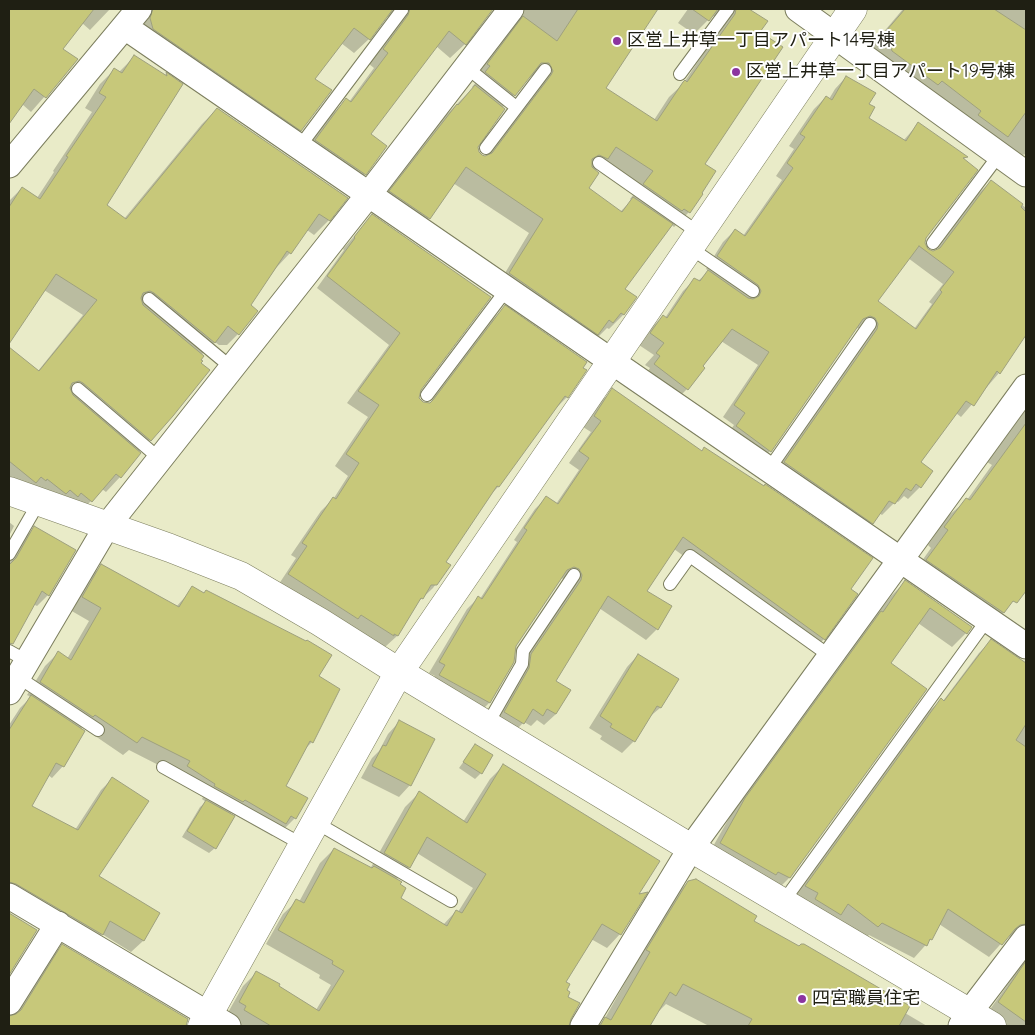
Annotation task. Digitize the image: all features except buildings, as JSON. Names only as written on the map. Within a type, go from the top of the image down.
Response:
[{"type":"street","points":[[16,670],[107,526],[369,194],[511,9]]},
{"type":"street","points":[[798,9],[1017,163]]},
{"type":"street","points":[[9,896],[58,924],[213,1022],[309,834],[399,672],[853,9]]},
{"type":"street","points":[[9,165],[132,18],[300,146],[1026,646]]},
{"type":"street","points":[[583,1026],[691,848],[1026,387]]},
{"type":"street","points":[[9,491],[170,548],[241,576],[783,902],[974,1022],[1026,938]]},
{"type":"street","points":[[9,1002],[58,924]]},
{"type":"lane","points":[[680,74],[728,9]]},
{"type":"lane","points":[[300,146],[402,10]]},
{"type":"lane","points":[[466,67],[516,107]]},
{"type":"lane","points":[[486,148],[545,70]]},
{"type":"lane","points":[[599,163],[694,240],[753,291]]},
{"type":"lane","points":[[933,243],[1017,163]]},
{"type":"lane","points":[[427,395],[508,290]]},
{"type":"lane","points":[[150,299],[232,368]]},
{"type":"lane","points":[[769,469],[870,324]]},
{"type":"lane","points":[[78,389],[160,460]]},
{"type":"lane","points":[[9,554],[39,502]]},
{"type":"lane","points":[[670,584],[690,556],[830,656]]},
{"type":"lane","points":[[487,725],[522,664],[523,651],[574,575]]},
{"type":"lane","points":[[783,902],[987,620]]},
{"type":"lane","points":[[16,670],[98,730]]},
{"type":"lane","points":[[163,767],[451,901]]},
{"type":"place","name":"区営上井草一丁目アパート14号棟","points":[[617,41]]},
{"type":"place","name":"区営上井草一丁目アパート19号棟","points":[[736,72]]},
{"type":"place","name":"四宮職員住宅","points":[[802,999]]}]
